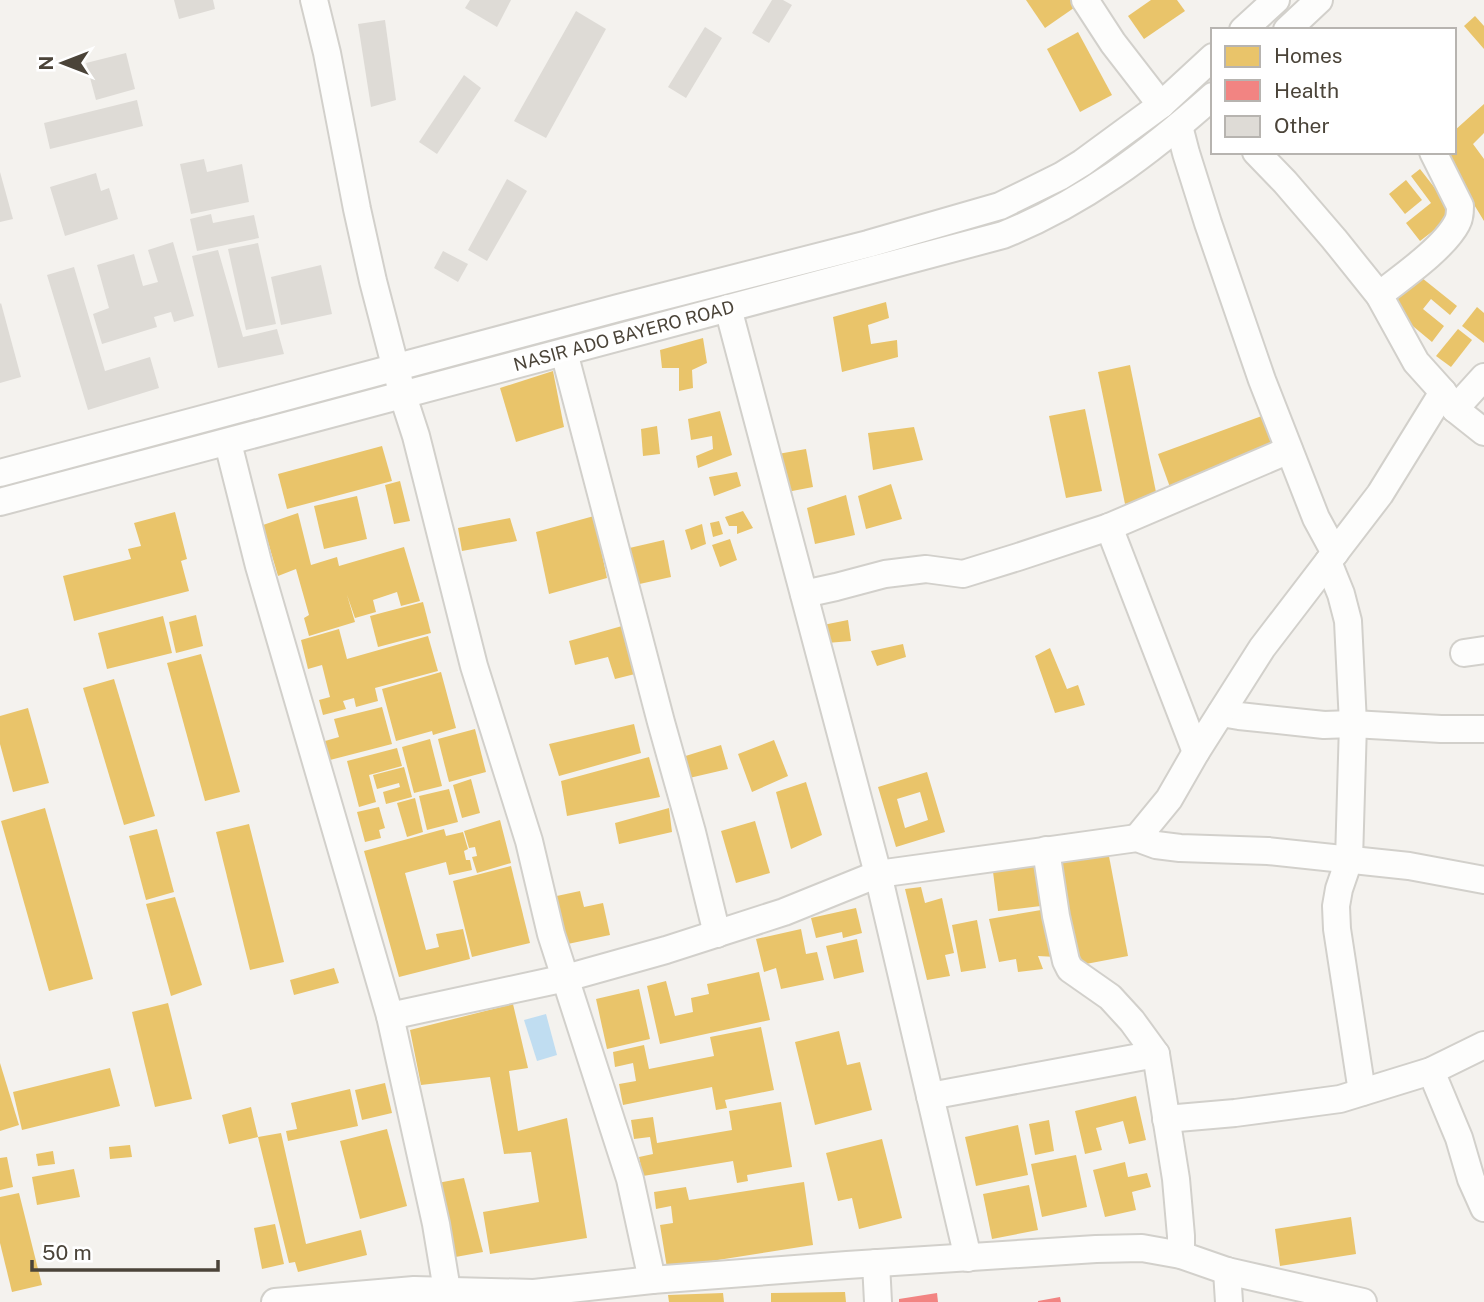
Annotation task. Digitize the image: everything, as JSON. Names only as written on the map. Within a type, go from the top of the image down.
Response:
[{"type":"street","points":[[314,0],[368,257],[474,666],[529,841],[551,933],[630,1179],[652,1280]]},
{"type":"street","points":[[1085,0],[1113,43],[1161,104]]},
{"type":"street","points":[[1245,28],[1276,0]]},
{"type":"street","points":[[0,473],[1000,206],[1082,163],[1161,104],[1211,59]]},
{"type":"street","name":"NASIR ADO BAYERO ROAD","points":[[0,502],[1003,235],[1054,212],[1089,191],[1137,160],[1211,102]]},
{"type":"street","points":[[1178,126],[1262,380],[1332,557],[1348,621],[1353,724],[1349,860],[1336,906],[1337,929],[1362,1092]]},
{"type":"street","points":[[1258,154],[1334,239],[1379,295],[1416,362],[1449,400],[1484,432]]},
{"type":"street","points":[[1379,295],[1423,260],[1457,223],[1460,206],[1434,154]]},
{"type":"street","points":[[728,308],[878,874],[968,1258]]},
{"type":"street","points":[[565,352],[717,934]]},
{"type":"street","points":[[1138,838],[1169,799],[1262,648],[1449,400],[1484,377]]},
{"type":"street","points":[[228,443],[263,578],[390,1016],[436,1224],[447,1290]]},
{"type":"street","points":[[804,594],[905,570],[926,569],[963,574],[1109,527],[1289,450]]},
{"type":"street","points":[[1109,527],[1196,752]]},
{"type":"street","points":[[1221,713],[1324,725],[1484,729]]},
{"type":"street","points":[[390,1016],[566,978],[784,912],[878,874],[1138,838],[1156,845],[1180,848],[1268,851],[1409,866],[1484,880]]},
{"type":"street","points":[[1046,850],[1056,916],[1070,969],[1110,997],[1156,1054],[1176,1179],[1181,1255]]},
{"type":"street","points":[[1166,1119],[1339,1099],[1431,1071],[1484,1045]]},
{"type":"street","points":[[930,1096],[1156,1054]]},
{"type":"street","points":[[1431,1071],[1484,1208]]},
{"type":"street","points":[[275,1302],[414,1290],[447,1290],[534,1298],[652,1280],[1096,1248],[1142,1248],[1181,1255],[1227,1271],[1363,1302]]},
{"type":"street","points":[[876,1263],[878,1302]]},
{"type":"street","points":[[1227,1271],[1229,1302]]},
{"type":"water","points":[[546,1014],[557,1055],[537,1061],[524,1020]]},
{"type":"building: Homes","points":[[1026,0],[1079,0],[1081,3],[1045,28]]},
{"type":"building: Homes","points":[[1151,0],[1177,0],[1185,11],[1144,39],[1128,16]]},
{"type":"building: Homes","points":[[1475,16],[1484,26],[1484,49],[1464,26]]},
{"type":"building: Homes","points":[[1078,32],[1112,95],[1080,112],[1047,49]]},
{"type":"building: Homes","points":[[1484,104],[1484,133],[1473,144],[1484,159],[1484,221],[1443,154],[1456,154],[1456,129]]},
{"type":"building: Homes","points":[[1420,169],[1455,214],[1420,241],[1406,223],[1431,203],[1411,176]]},
{"type":"building: Homes","points":[[1406,180],[1422,200],[1405,214],[1389,194]]},
{"type":"building: Homes","points":[[1417,274],[1457,306],[1450,315],[1431,299],[1423,309],[1444,326],[1432,342],[1390,307]]},
{"type":"building: Homes","points":[[886,302],[889,318],[868,325],[871,344],[897,340],[898,357],[842,372],[833,317]]},
{"type":"building: Homes","points":[[1477,307],[1484,313],[1484,343],[1462,326]]},
{"type":"building: Homes","points":[[1458,329],[1472,340],[1451,367],[1436,356]]},
{"type":"building: Homes","points":[[703,338],[707,363],[692,370],[693,388],[679,391],[679,368],[662,368],[660,350]]},
{"type":"building: Homes","points":[[1130,365],[1157,497],[1125,504],[1098,372]]},
{"type":"building: Homes","points":[[553,371],[564,427],[516,442],[500,388]]},
{"type":"building: Homes","points":[[1085,409],[1102,491],[1066,498],[1049,416]]},
{"type":"building: Homes","points":[[720,411],[732,455],[698,468],[696,456],[713,449],[712,436],[691,440],[688,419]]},
{"type":"building: Homes","points":[[1270,413],[1283,449],[1171,490],[1158,454]]},
{"type":"building: Homes","points":[[657,426],[660,454],[643,456],[641,429]]},
{"type":"building: Homes","points":[[914,427],[923,460],[873,470],[868,433]]},
{"type":"building: Homes","points":[[382,446],[392,481],[287,509],[278,474]]},
{"type":"building: Homes","points":[[806,449],[813,487],[787,492],[778,454]]},
{"type":"building: Homes","points":[[737,472],[741,486],[714,496],[709,477]]},
{"type":"building: Homes","points":[[400,481],[410,521],[394,524],[385,485]]},
{"type":"building: Homes","points":[[891,484],[902,519],[866,529],[858,496]]},
{"type":"building: Homes","points":[[846,495],[855,535],[815,544],[807,508]]},
{"type":"building: Homes","points":[[357,496],[367,539],[324,549],[314,506]]},
{"type":"building: Homes","points":[[743,511],[753,528],[737,534],[737,526],[729,526],[725,517]]},
{"type":"building: Homes","points":[[175,512],[187,559],[181,561],[189,591],[74,621],[63,576],[131,559],[128,549],[141,546],[134,523]]},
{"type":"building: Homes","points":[[298,513],[311,565],[337,557],[339,566],[404,547],[420,601],[401,606],[397,592],[373,600],[376,612],[355,618],[347,595],[355,622],[309,636],[304,618],[309,615],[296,569],[278,576],[263,525]]},
{"type":"building: Homes","points":[[594,516],[607,578],[549,594],[536,532]]},
{"type":"building: Homes","points":[[510,518],[517,541],[462,551],[458,528]]},
{"type":"building: Homes","points":[[719,521],[723,534],[713,537],[710,523]]},
{"type":"building: Homes","points":[[702,524],[706,544],[691,550],[685,530]]},
{"type":"building: Homes","points":[[730,539],[737,560],[720,567],[712,545]]},
{"type":"building: Homes","points":[[664,540],[671,577],[635,585],[625,549]]},
{"type":"building: Homes","points":[[423,602],[431,633],[378,647],[370,616]]},
{"type":"building: Homes","points":[[196,615],[203,646],[176,653],[169,622]]},
{"type":"building: Homes","points":[[163,616],[172,653],[107,669],[98,633]]},
{"type":"building: Homes","points":[[848,620],[851,641],[827,643],[823,625]]},
{"type":"building: Homes","points":[[622,626],[635,674],[615,679],[608,657],[575,665],[569,641]]},
{"type":"building: Homes","points":[[339,629],[347,659],[428,636],[438,671],[375,688],[378,701],[356,707],[354,698],[343,701],[346,709],[323,715],[319,700],[330,697],[322,665],[308,669],[301,640]]},
{"type":"building: Homes","points":[[903,644],[906,657],[877,666],[871,651]]},
{"type":"building: Homes","points":[[1050,648],[1067,689],[1078,685],[1085,705],[1055,713],[1035,656]]},
{"type":"building: Homes","points":[[201,654],[240,792],[205,801],[167,663]]},
{"type":"building: Homes","points":[[441,672],[456,728],[433,735],[432,731],[396,741],[382,689]]},
{"type":"building: Homes","points":[[114,679],[155,816],[124,825],[83,688]]},
{"type":"building: Homes","points":[[382,707],[392,744],[330,760],[325,741],[339,737],[334,719]]},
{"type":"building: Homes","points":[[28,708],[49,783],[13,792],[0,744],[0,716]]},
{"type":"building: Homes","points":[[634,724],[641,753],[559,776],[549,744]]},
{"type":"building: Homes","points":[[475,729],[486,772],[449,782],[438,739]]},
{"type":"building: Homes","points":[[430,739],[442,786],[414,793],[402,747]]},
{"type":"building: Homes","points":[[774,740],[788,776],[752,792],[738,754]]},
{"type":"building: Homes","points":[[721,745],[728,769],[685,779],[679,758]]},
{"type":"building: Homes","points":[[397,748],[402,766],[369,775],[376,802],[359,807],[347,761]]},
{"type":"building: Homes","points":[[649,757],[660,797],[567,816],[561,781]]},
{"type":"building: Homes","points":[[404,767],[412,797],[386,804],[383,792],[400,787],[399,783],[377,789],[373,775]]},
{"type":"building: Homes","points":[[927,772],[945,832],[896,847],[878,787]],"holes":[[[920,792],[928,820],[905,828],[897,799]]]},
{"type":"building: Homes","points":[[471,779],[480,813],[462,818],[453,785]]},
{"type":"building: Homes","points":[[806,782],[822,835],[791,849],[776,792]]},
{"type":"building: Homes","points":[[449,789],[458,822],[427,830],[419,796]]},
{"type":"building: Homes","points":[[415,798],[423,832],[407,837],[397,803]]},
{"type":"building: Homes","points":[[379,807],[385,828],[379,830],[381,838],[365,842],[357,812]]},
{"type":"building: Homes","points":[[45,808],[93,979],[49,991],[1,821]]},
{"type":"building: Homes","points":[[669,808],[672,832],[619,844],[615,823]]},
{"type":"building: Homes","points":[[500,820],[511,863],[477,873],[472,857],[477,856],[475,847],[469,848],[464,831]]},
{"type":"building: Homes","points":[[755,821],[770,873],[736,883],[721,831]]},
{"type":"building: Homes","points":[[249,824],[284,962],[250,970],[216,832]]},
{"type":"building: Homes","points":[[157,829],[174,892],[146,900],[129,836]]},
{"type":"building: Homes","points":[[444,829],[446,836],[463,832],[468,849],[464,851],[466,860],[470,860],[472,870],[449,875],[446,862],[405,873],[426,950],[439,947],[436,934],[463,929],[470,959],[399,977],[364,851]]},
{"type":"building: Homes","points":[[1108,851],[1128,956],[1070,967],[1050,862]]},
{"type":"building: Homes","points":[[1040,853],[1041,906],[998,911],[993,872],[982,873],[978,862]]},
{"type":"building: Homes","points":[[511,866],[530,943],[472,957],[453,881]]},
{"type":"building: Homes","points":[[921,887],[925,903],[942,898],[954,953],[945,955],[950,976],[927,980],[905,889]]},
{"type":"building: Homes","points":[[580,891],[584,907],[603,903],[610,935],[563,945],[552,897]]},
{"type":"building: Homes","points":[[175,897],[202,985],[171,996],[146,904]]},
{"type":"building: Homes","points":[[856,908],[862,933],[843,938],[842,932],[816,938],[811,918]]},
{"type":"building: Homes","points":[[1047,909],[1056,957],[1038,956],[1043,969],[1018,972],[1016,959],[999,962],[989,919]]},
{"type":"building: Homes","points":[[977,920],[986,968],[961,972],[952,925]]},
{"type":"building: Homes","points":[[801,929],[806,954],[817,952],[824,980],[781,989],[776,968],[764,972],[756,939]]},
{"type":"building: Homes","points":[[857,939],[864,972],[834,979],[826,946]]},
{"type":"building: Homes","points":[[334,968],[339,983],[294,995],[290,980]]},
{"type":"building: Homes","points":[[759,972],[770,1020],[660,1044],[647,986],[666,981],[675,1016],[693,1012],[691,998],[709,994],[707,984]]},
{"type":"building: Homes","points":[[639,989],[650,1039],[607,1049],[596,999]]},
{"type":"building: Homes","points":[[168,1003],[192,1099],[155,1107],[132,1012]]},
{"type":"building: Homes","points":[[513,1004],[528,1068],[509,1071],[518,1131],[567,1118],[587,1238],[490,1254],[483,1212],[539,1202],[531,1152],[504,1154],[490,1077],[421,1085],[410,1030]]},
{"type":"building: Homes","points":[[761,1027],[774,1090],[725,1100],[727,1108],[716,1110],[712,1087],[623,1105],[619,1084],[636,1081],[633,1063],[615,1067],[613,1052],[644,1045],[649,1069],[714,1056],[710,1037]]},
{"type":"building: Homes","points":[[839,1031],[847,1065],[860,1062],[872,1110],[815,1125],[795,1042]]},
{"type":"building: Homes","points":[[0,1063],[19,1125],[0,1131]]},
{"type":"building: Homes","points":[[110,1068],[120,1106],[22,1130],[13,1092]]},
{"type":"building: Homes","points":[[385,1083],[392,1113],[362,1120],[355,1090]]},
{"type":"building: Homes","points":[[350,1089],[358,1126],[288,1141],[286,1131],[297,1129],[291,1103]]},
{"type":"building: Homes","points":[[1136,1096],[1146,1140],[1129,1144],[1123,1121],[1096,1128],[1102,1150],[1085,1154],[1075,1111]]},
{"type":"building: Homes","points":[[781,1102],[792,1167],[747,1175],[748,1181],[737,1183],[733,1161],[643,1176],[639,1157],[653,1154],[650,1137],[634,1139],[631,1120],[653,1117],[657,1143],[732,1130],[729,1111]]},
{"type":"building: Homes","points":[[251,1107],[258,1137],[229,1144],[222,1115]]},
{"type":"building: Homes","points":[[1049,1120],[1054,1151],[1035,1155],[1029,1124]]},
{"type":"building: Homes","points":[[1018,1125],[1028,1175],[976,1186],[965,1137]]},
{"type":"building: Homes","points":[[387,1129],[407,1206],[360,1219],[340,1141]]},
{"type":"building: Homes","points":[[281,1133],[306,1244],[361,1230],[367,1255],[298,1272],[295,1262],[289,1263],[258,1137]]},
{"type":"building: Homes","points":[[882,1139],[902,1218],[859,1229],[852,1198],[838,1201],[826,1153]]},
{"type":"building: Homes","points":[[130,1145],[132,1157],[110,1159],[109,1147]]},
{"type":"building: Homes","points":[[53,1151],[55,1164],[38,1166],[36,1154]]},
{"type":"building: Homes","points":[[1076,1155],[1087,1207],[1042,1217],[1031,1164]]},
{"type":"building: Homes","points":[[7,1157],[13,1187],[0,1190],[0,1158]]},
{"type":"building: Homes","points":[[1125,1162],[1128,1177],[1147,1173],[1151,1187],[1132,1192],[1136,1210],[1105,1217],[1093,1170]]},
{"type":"building: Homes","points":[[74,1169],[80,1197],[37,1205],[32,1177]]},
{"type":"building: Homes","points":[[464,1178],[483,1252],[450,1258],[427,1185]]},
{"type":"building: Homes","points":[[804,1182],[813,1245],[667,1268],[660,1225],[673,1223],[671,1206],[656,1209],[654,1192],[686,1187],[689,1200]]},
{"type":"building: Homes","points":[[1029,1185],[1038,1230],[992,1239],[983,1194]]},
{"type":"building: Homes","points":[[19,1193],[42,1285],[12,1292],[0,1243],[0,1197]]},
{"type":"building: Homes","points":[[1351,1217],[1356,1254],[1280,1266],[1275,1229]]},
{"type":"building: Homes","points":[[275,1224],[284,1264],[262,1269],[254,1228]]},
{"type":"building: Homes","points":[[845,1292],[846,1302],[771,1302],[771,1293]]},
{"type":"building: Homes","points":[[723,1293],[724,1302],[669,1302],[668,1295]]},
{"type":"building: Health","points":[[937,1293],[938,1302],[899,1302],[899,1299]]},
{"type":"building: Health","points":[[1060,1297],[1061,1302],[1038,1302],[1038,1301]]},
{"type":"building: Other","points":[[174,0],[213,0],[215,9],[179,19]]},
{"type":"building: Other","points":[[470,0],[511,0],[497,27],[465,8]]},
{"type":"building: Other","points":[[772,0],[783,0],[792,5],[769,43],[752,33]]},
{"type":"building: Other","points":[[576,11],[606,29],[546,138],[514,121]]},
{"type":"building: Other","points":[[385,20],[396,100],[371,107],[358,24]]},
{"type":"building: Other","points":[[705,27],[722,38],[686,98],[668,87]]},
{"type":"building: Other","points":[[126,53],[135,89],[96,100],[86,63]]},
{"type":"building: Other","points":[[464,75],[481,88],[437,154],[419,142]]},
{"type":"building: Other","points":[[137,100],[143,126],[50,149],[44,123]]},
{"type":"building: Other","points":[[204,159],[207,172],[242,164],[249,202],[191,214],[180,164]]},
{"type":"building: Other","points":[[0,172],[13,219],[0,222]]},
{"type":"building: Other","points":[[96,173],[101,191],[109,188],[118,219],[65,236],[50,187]]},
{"type":"building: Other","points":[[507,179],[527,191],[487,261],[468,250]]},
{"type":"building: Other","points":[[211,214],[213,223],[254,215],[259,238],[197,251],[190,219]]},
{"type":"building: Other","points":[[173,242],[194,316],[174,322],[171,312],[154,317],[157,327],[102,344],[93,314],[109,308],[97,265],[134,254],[143,286],[158,282],[148,250]]},
{"type":"building: Other","points":[[258,243],[276,324],[246,330],[228,249]]},
{"type":"building: Other","points":[[218,250],[243,337],[277,329],[284,354],[218,368],[192,256]]},
{"type":"building: Other","points":[[443,251],[468,264],[458,282],[434,268]]},
{"type":"building: Other","points":[[321,265],[332,314],[281,325],[271,277]]},
{"type":"building: Other","points":[[74,267],[105,371],[150,357],[159,388],[88,410],[47,275]]},
{"type":"building: Other","points":[[0,304],[21,377],[0,383]]}]
